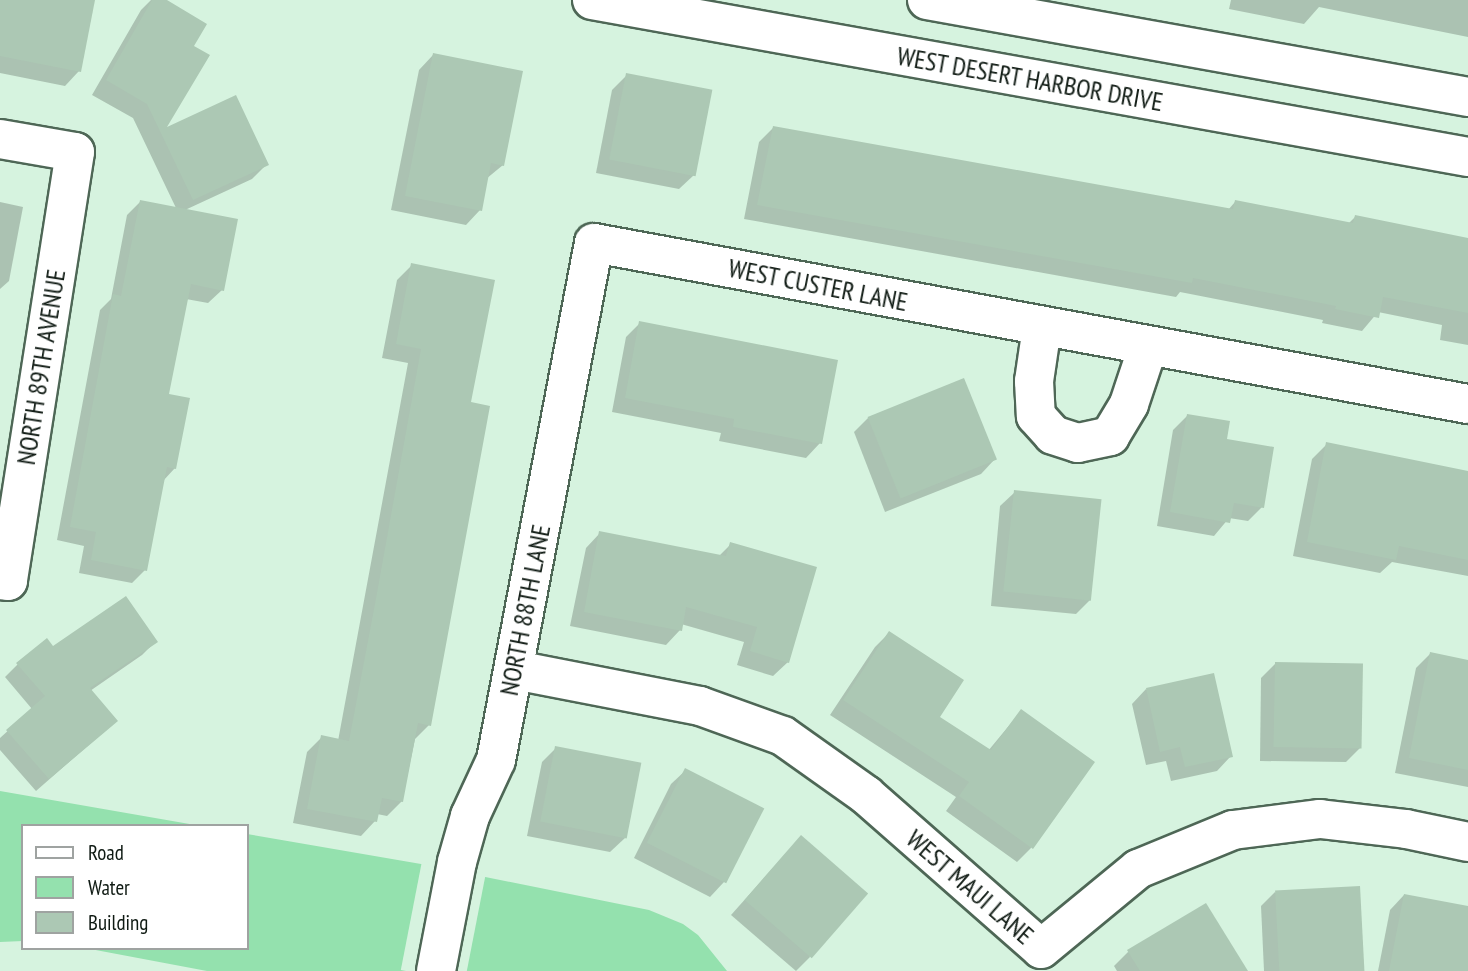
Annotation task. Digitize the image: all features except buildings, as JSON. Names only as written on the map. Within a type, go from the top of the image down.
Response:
[{"type":"street","points":[[927,0],[1468,97]]},
{"type":"street","name":"WEST DESERT HARBOR DRIVE","points":[[610,2],[1468,157]]},
{"type":"street","name":"NORTH 89TH AVENUE","points":[[0,139],[75,152],[4,581]]},
{"type":"street","name":"WEST CUSTER LANE","points":[[594,243],[1468,404]]},
{"type":"street","name":"NORTH 88TH LANE","points":[[436,971],[457,862],[470,816],[496,760],[594,243]]},
{"type":"street","points":[[1042,327],[1034,381],[1036,416],[1053,435],[1079,443],[1110,436],[1129,404],[1148,347]]},
{"type":"street","name":"WEST MAUI LANE","points":[[515,670],[700,706],[783,736],[866,795],[1033,960],[1138,869],[1233,830],[1320,819],[1406,829],[1468,842]]},
{"type":"water","points":[[0,791],[190,824],[21,824],[21,941],[0,942]]},
{"type":"water","points":[[248,834],[421,864],[649,910],[683,924],[698,935],[727,971],[207,971],[96,950],[248,950]]},
{"type":"pier","points":[[422,861],[486,873],[467,971],[401,970]]}]
